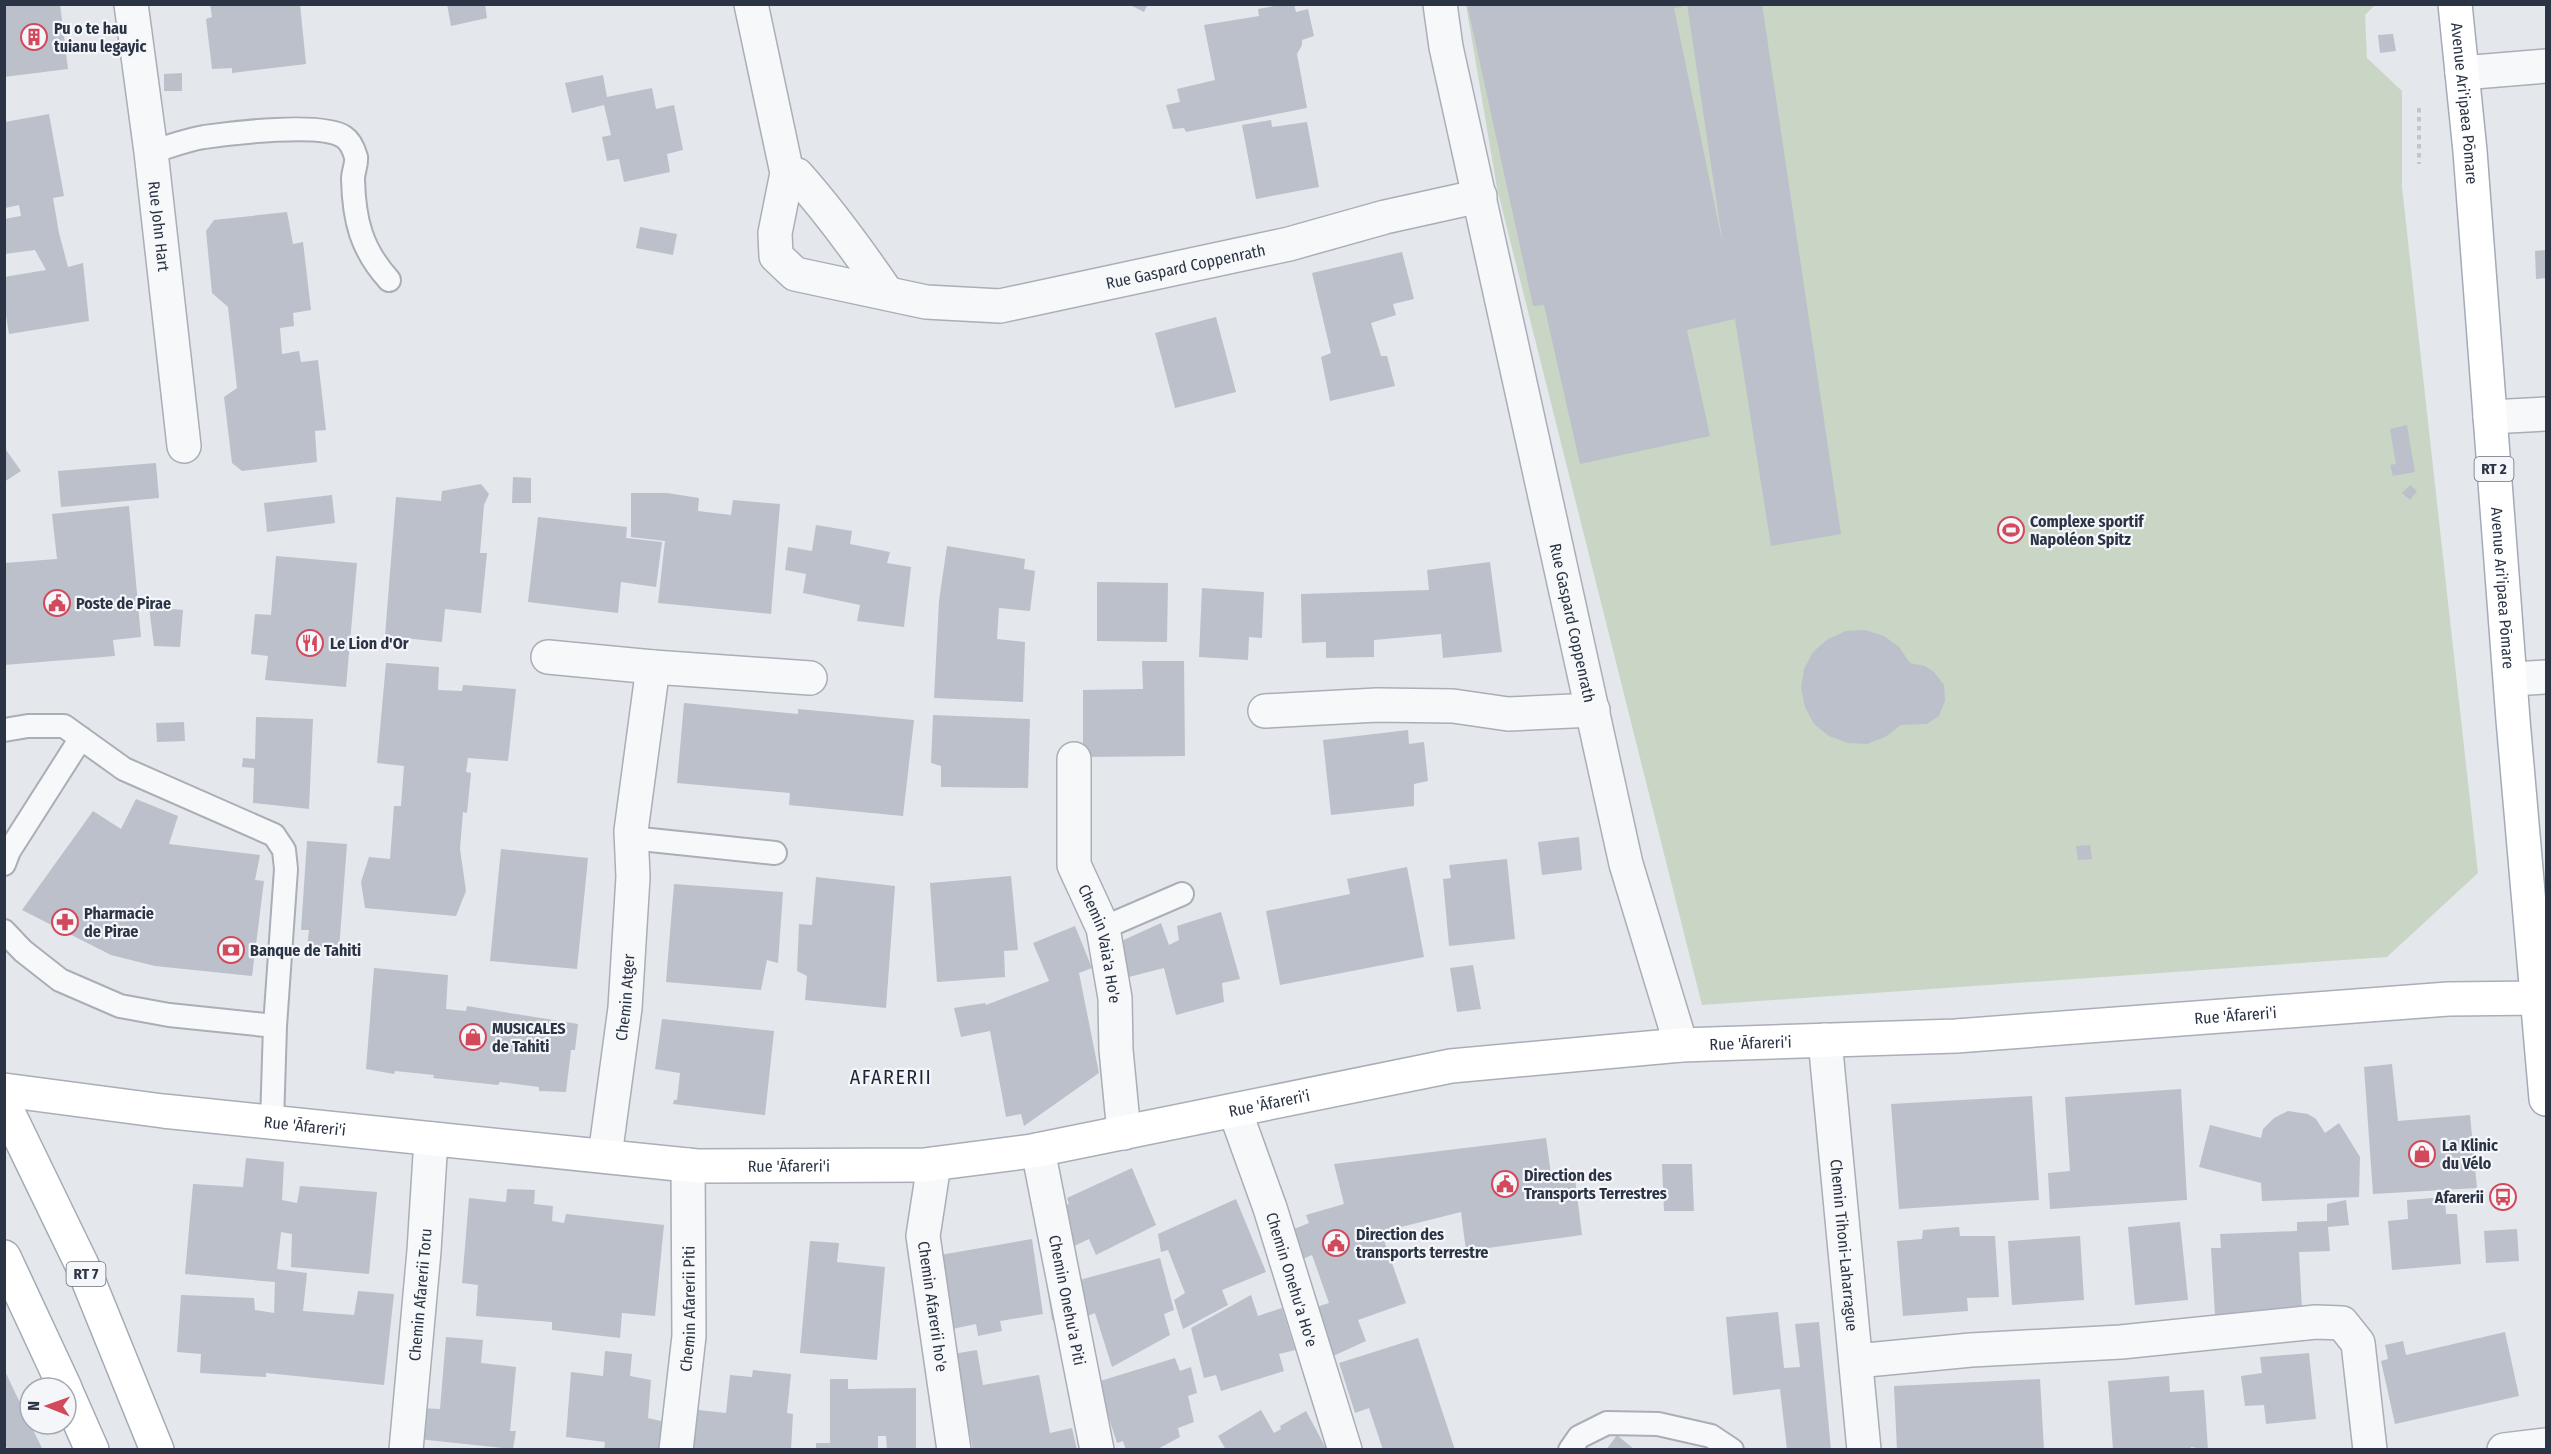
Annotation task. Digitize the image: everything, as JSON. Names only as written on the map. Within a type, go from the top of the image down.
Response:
[{"type":"main road","name":"Avenue Ari'ipaea Pōmare","points":[[2455,4],[2470,151],[2511,679],[2542,998],[2547,1099]]},
{"type":"main road","name":"Rue 'Āfareri'i","points":[[4,1090],[272,1123],[688,1165],[934,1164],[1038,1150],[1234,1112],[1451,1066],[1681,1046],[1968,1035],[2448,999],[2542,998]]},
{"type":"main road","name":"RT 7","points":[[4,1104],[82,1265],[157,1449]]},
{"type":"main road","points":[[4,1257],[59,1376]]},
{"type":"main road","points":[[78,1418],[92,1449]]},
{"type":"street","name":"Rue John Hart","points":[[131,4],[151,152],[184,446]]},
{"type":"street","points":[[751,4],[787,173],[797,175],[824,206],[851,240],[887,293]]},
{"type":"street","name":"Rue Gaspard Coppenrath","points":[[1440,4],[1446,47],[1626,864],[1681,1046]]},
{"type":"street","points":[[2462,73],[2547,66]]},
{"type":"street","name":"Rue Gaspard Coppenrath","points":[[787,173],[775,233],[776,256],[795,274],[927,302],[1000,306],[1289,244],[1385,217],[1480,196]]},
{"type":"street","points":[[2490,417],[2547,414]]},
{"type":"street","points":[[548,657],[810,678]]},
{"type":"street","name":"Chemin Atger","points":[[605,1156],[625,1008],[633,877],[631,838],[653,667]]},
{"type":"street","points":[[2511,679],[2547,677]]},
{"type":"street","points":[[1265,711],[1377,705],[1453,706],[1508,714],[1593,710]]},
{"type":"street","name":"Chemin Vaia'a Ho'e","points":[[1074,759],[1074,865],[1103,928],[1115,998],[1116,1050],[1124,1133]]},
{"type":"street","name":"Chemin Tihoni-Laharrague","points":[[1825,1040],[1864,1449]]},
{"type":"street","name":"Chemin Onehu'a Ho'e","points":[[1234,1112],[1270,1208],[1345,1449]]},
{"type":"street","name":"Chemin Afarerii Toru","points":[[406,1449],[422,1274],[431,1139]]},
{"type":"street","name":"Chemin Onehu'a Piti","points":[[1038,1150],[1097,1449]]},
{"type":"street","name":"Chemin Afarerii ho'e","points":[[934,1164],[923,1236],[954,1449]]},
{"type":"street","name":"Chemin Afarerii Piti","points":[[676,1449],[689,1336],[688,1165]]},
{"type":"street","points":[[1856,1361],[1971,1350],[2121,1342],[2316,1322],[2342,1323],[2358,1343],[2370,1449]]},
{"type":"street","points":[[2504,1449],[2547,1444]]},
{"type":"lane","points":[[151,152],[202,138],[266,130],[316,130],[344,137],[351,145],[356,158],[353,177],[356,221],[372,262],[388,280]]},
{"type":"lane","points":[[4,730],[28,726],[64,726],[124,769],[208,808],[255,826],[274,836],[284,850],[286,869],[275,1026],[272,1123]]},
{"type":"lane","points":[[4,864],[9,851],[81,738]]},
{"type":"lane","points":[[631,838],[775,853]]},
{"type":"lane","points":[[1103,928],[1182,894]]},
{"type":"lane","points":[[4,930],[23,951],[60,980],[120,1006],[169,1015],[275,1026]]},
{"type":"lane","points":[[1570,1449],[1580,1437],[1607,1423],[1669,1426],[1711,1436],[1732,1449]]},
{"type":"path","points":[[2419,108],[2419,164]]},
{"type":"green space","name":"Complexe sportif Napoléon Spitz","points":[[1466,5],[2375,5],[2365,15],[2367,58],[2402,91],[2402,187],[2478,873],[2387,957],[1702,1005],[1497,188]]},
{"type":"building","name":"Pu o te hau tuianu legayic","points":[[4,4],[60,4],[68,69],[4,77]]},
{"type":"building","points":[[210,4],[300,4],[306,64],[232,73],[232,68],[212,69],[206,19],[212,17]]},
{"type":"building","points":[[447,4],[485,4],[487,18],[451,26]]},
{"type":"building","points":[[1128,4],[1148,4],[1144,12]]},
{"type":"building","points":[[1294,4],[1296,12],[1308,9],[1314,36],[1302,40],[1297,54],[1307,108],[1186,132],[1184,128],[1173,129],[1166,105],[1180,102],[1177,89],[1215,80],[1204,25],[1259,16],[1258,9]]},
{"type":"building","points":[[1467,4],[1682,4],[1682,7],[1674,8],[1723,245],[1687,4],[1762,4],[1841,534],[1771,546],[1735,319],[1687,330],[1710,436],[1580,464],[1544,305],[1533,306]]},
{"type":"building","points":[[2393,34],[2396,51],[2380,53],[2378,35]]},
{"type":"building","points":[[182,73],[182,91],[164,91],[164,74]]},
{"type":"building","points":[[603,75],[607,97],[652,88],[656,109],[674,105],[683,150],[667,154],[670,172],[624,182],[619,159],[607,161],[602,137],[611,135],[604,105],[572,113],[565,83]]},
{"type":"building","points":[[49,114],[64,196],[53,198],[59,233],[68,267],[83,263],[89,321],[9,334],[4,303],[4,277],[46,270],[35,250],[4,254],[4,219],[21,216],[19,205],[5,208],[5,122]]},
{"type":"building","points":[[1271,120],[1272,127],[1307,122],[1319,187],[1256,199],[1242,125]]},
{"type":"building","points":[[287,212],[293,244],[303,242],[311,310],[293,313],[294,326],[280,328],[282,354],[299,351],[301,362],[318,360],[326,430],[315,431],[317,462],[242,471],[232,463],[224,397],[237,388],[228,307],[212,293],[206,231],[214,220]]},
{"type":"building","points":[[640,227],[677,234],[673,255],[636,248]]},
{"type":"building","points":[[2546,250],[2546,278],[2536,279],[2535,251]]},
{"type":"building","points":[[1402,252],[1414,299],[1393,304],[1396,315],[1371,323],[1381,356],[1387,356],[1395,386],[1330,401],[1321,357],[1331,353],[1312,273]]},
{"type":"building","points":[[1216,317],[1236,392],[1175,408],[1155,333]]},
{"type":"building","points":[[2407,425],[2415,472],[2393,476],[2390,465],[2396,464],[2390,429]]},
{"type":"building","points":[[4,447],[21,471],[4,482]]},
{"type":"building","points":[[156,463],[159,498],[61,507],[58,471]]},
{"type":"building","points":[[513,477],[531,478],[531,503],[512,503]]},
{"type":"building","points":[[481,484],[489,494],[484,505],[480,553],[487,553],[481,613],[445,609],[442,642],[385,636],[396,497],[441,501],[442,491]]},
{"type":"building","points":[[2410,485],[2417,491],[2410,500],[2402,493]]},
{"type":"building","points":[[631,493],[667,493],[699,498],[698,511],[731,515],[733,500],[780,504],[771,614],[658,603],[665,541],[631,537]]},
{"type":"building","points":[[332,495],[335,523],[267,532],[264,503]]},
{"type":"building","name":"Poste de Pirae","points":[[129,506],[141,637],[113,640],[115,656],[4,665],[4,563],[57,559],[52,514]]},
{"type":"building","points":[[538,517],[627,527],[626,538],[662,542],[656,587],[621,582],[618,613],[528,602]]},
{"type":"building","points":[[816,525],[852,531],[850,544],[890,552],[887,563],[911,567],[904,627],[857,621],[860,605],[803,593],[806,574],[785,570],[788,547],[812,551]]},
{"type":"building","points":[[947,546],[1025,559],[1024,569],[1035,571],[1030,611],[999,608],[997,639],[1025,642],[1023,702],[934,698],[939,601]]},
{"type":"building","points":[[276,556],[357,563],[346,687],[265,680],[268,656],[251,654],[255,614],[271,615]]},
{"type":"building","points":[[1490,562],[1502,652],[1443,658],[1441,634],[1374,640],[1374,657],[1326,658],[1326,642],[1302,643],[1301,594],[1429,590],[1427,570]]},
{"type":"building","points":[[1097,582],[1168,583],[1167,642],[1097,641]]},
{"type":"building","points":[[1202,588],[1264,592],[1262,638],[1249,637],[1248,660],[1199,657]]},
{"type":"building","points":[[149,607],[183,610],[180,647],[154,646]]},
{"type":"building","points":[[1865,630],[1884,636],[1899,647],[1910,663],[1925,666],[1934,672],[1944,685],[1945,701],[1939,716],[1927,724],[1901,725],[1885,737],[1867,744],[1848,743],[1829,736],[1814,724],[1805,707],[1801,688],[1804,669],[1813,652],[1828,639],[1846,631]]},
{"type":"building","points":[[1142,661],[1184,661],[1185,756],[1083,757],[1083,690],[1143,689]]},
{"type":"building","points":[[386,663],[439,667],[438,690],[462,691],[463,685],[516,689],[508,761],[468,758],[466,772],[471,773],[467,813],[463,812],[460,849],[466,891],[456,916],[365,908],[361,882],[369,857],[390,859],[394,806],[401,806],[404,766],[377,763]]},
{"type":"building","points":[[684,703],[798,714],[798,709],[914,720],[903,816],[789,805],[790,793],[677,783]]},
{"type":"building","points":[[933,715],[1030,719],[1028,788],[941,787],[941,766],[931,763]]},
{"type":"building","points":[[256,717],[313,719],[309,809],[253,803],[254,768],[242,767],[243,758],[255,759]]},
{"type":"building","points":[[184,722],[185,741],[157,742],[156,723]]},
{"type":"building","points":[[1408,730],[1409,744],[1424,742],[1428,781],[1414,784],[1414,806],[1331,815],[1323,740]]},
{"type":"building","points":[[136,799],[178,816],[169,844],[260,855],[255,880],[264,881],[252,976],[155,966],[111,955],[22,910],[93,811],[121,829]]},
{"type":"building","points":[[1579,837],[1582,870],[1542,875],[1538,842]]},
{"type":"building","points":[[307,841],[347,844],[339,950],[307,948],[309,930],[301,930]]},
{"type":"building","points":[[2090,845],[2092,859],[2078,860],[2076,846]]},
{"type":"building","points":[[501,849],[588,858],[577,969],[490,961]]},
{"type":"building","points":[[1507,859],[1515,939],[1449,946],[1443,879],[1451,878],[1449,865]]},
{"type":"building","points":[[1407,867],[1424,957],[1280,985],[1266,911],[1350,894],[1347,879]]},
{"type":"building","points":[[1011,876],[1018,950],[1004,951],[1005,977],[937,982],[930,883]]},
{"type":"building","points":[[816,877],[895,886],[886,1008],[805,1000],[807,976],[797,971],[799,924],[812,925]]},
{"type":"building","points":[[674,884],[783,892],[778,963],[767,960],[761,990],[666,982]]},
{"type":"building","points":[[1221,912],[1240,979],[1222,983],[1224,1002],[1176,1015],[1164,968],[1125,978],[1117,943],[1161,923],[1169,945],[1179,940],[1177,926]]},
{"type":"building","points":[[1075,926],[1092,968],[1079,973],[1099,1073],[1024,1126],[1021,1114],[1006,1117],[990,1031],[961,1037],[954,1008],[985,1003],[986,1005],[1049,981],[1033,943]]},
{"type":"building","points":[[1473,965],[1481,1009],[1457,1012],[1450,968]]},
{"type":"building","name":"MUSICALES de Tahiti","points":[[374,968],[448,975],[446,1009],[466,1011],[467,1006],[578,1024],[575,1050],[571,1050],[566,1092],[539,1091],[539,1087],[500,1082],[498,1085],[433,1078],[434,1075],[395,1071],[394,1074],[366,1069]]},
{"type":"building","points":[[662,1019],[774,1031],[765,1115],[673,1104],[674,1100],[677,1100],[680,1073],[655,1069]]},
{"type":"building","name":"La Klinic du Vélo","points":[[2392,1064],[2398,1121],[2470,1115],[2477,1188],[2373,1194],[2364,1067]]},
{"type":"building","points":[[2181,1089],[2187,1200],[2050,1209],[2048,1173],[2070,1171],[2065,1097]]},
{"type":"building","points":[[2032,1096],[2039,1200],[1899,1209],[1891,1104]]},
{"type":"building","points":[[2288,1111],[2308,1114],[2316,1119],[2325,1133],[2339,1123],[2360,1157],[2359,1197],[2262,1201],[2261,1183],[2199,1167],[2210,1125],[2261,1138],[2263,1129],[2274,1118]]},
{"type":"building","name":"Direction des transports terrestre","points":[[1546,1138],[1551,1174],[1574,1171],[1582,1235],[1466,1251],[1461,1212],[1381,1232],[1406,1303],[1358,1320],[1366,1341],[1320,1362],[1304,1311],[1329,1303],[1312,1255],[1291,1264],[1284,1233],[1309,1223],[1306,1215],[1344,1204],[1334,1164]]},
{"type":"building","points":[[246,1158],[284,1162],[282,1200],[297,1203],[300,1186],[377,1192],[369,1274],[291,1267],[292,1234],[281,1232],[277,1269],[307,1273],[303,1311],[354,1315],[358,1291],[394,1294],[384,1385],[266,1373],[266,1377],[200,1373],[201,1354],[177,1352],[181,1295],[254,1298],[255,1310],[274,1313],[275,1282],[185,1274],[193,1184],[243,1187]]},
{"type":"building","points":[[1662,1164],[1692,1164],[1694,1211],[1664,1211]]},
{"type":"building","points":[[1132,1168],[1156,1225],[1096,1255],[1089,1239],[1070,1248],[1067,1241],[1073,1239],[1060,1207],[1069,1204],[1067,1198]]},
{"type":"building","points":[[507,1189],[535,1190],[534,1204],[553,1206],[552,1221],[564,1223],[566,1214],[664,1225],[655,1316],[622,1313],[620,1338],[552,1330],[552,1322],[476,1316],[478,1285],[462,1283],[469,1198],[506,1202]]},
{"type":"building","points":[[2445,1197],[2446,1214],[2457,1214],[2461,1264],[2392,1270],[2388,1221],[2408,1219],[2407,1200]]},
{"type":"building","points":[[1236,1199],[1266,1272],[1222,1290],[1228,1305],[1183,1329],[1174,1300],[1185,1293],[1168,1250],[1161,1252],[1158,1234]]},
{"type":"building","points":[[2346,1200],[2349,1225],[2328,1227],[2330,1251],[2299,1252],[2302,1309],[2215,1315],[2211,1248],[2221,1248],[2220,1234],[2297,1231],[2297,1222],[2327,1221],[2327,1204]]},
{"type":"building","points":[[2180,1222],[2188,1300],[2135,1305],[2128,1227]]},
{"type":"building","points":[[1959,1227],[1960,1236],[1995,1236],[1999,1297],[1967,1298],[1968,1311],[1903,1316],[1897,1241],[1922,1239],[1923,1230]]},
{"type":"building","points":[[2517,1229],[2519,1261],[2486,1263],[2484,1231]]},
{"type":"building","points":[[2080,1236],[2084,1300],[2012,1305],[2008,1241]]},
{"type":"building","points":[[1032,1239],[1043,1314],[1000,1321],[1002,1331],[978,1336],[976,1324],[952,1329],[940,1255]]},
{"type":"building","points":[[810,1241],[839,1243],[837,1262],[885,1267],[877,1360],[800,1353]]},
{"type":"building","points":[[1160,1258],[1174,1310],[1164,1314],[1170,1335],[1112,1367],[1095,1313],[1085,1317],[1076,1281]]},
{"type":"building","points":[[1052,1279],[1059,1319],[1052,1320],[1046,1280]]},
{"type":"building","points":[[1251,1295],[1258,1316],[1282,1308],[1295,1350],[1279,1354],[1284,1371],[1221,1391],[1216,1375],[1204,1378],[1191,1328]]},
{"type":"building","points":[[1778,1312],[1784,1368],[1800,1367],[1795,1324],[1819,1322],[1831,1450],[1787,1450],[1780,1389],[1733,1395],[1726,1317]]},
{"type":"building","points":[[2505,1332],[2519,1396],[2395,1424],[2381,1361],[2388,1359],[2385,1345],[2403,1341],[2406,1355]]},
{"type":"building","points":[[446,1337],[483,1340],[481,1363],[516,1367],[510,1431],[516,1431],[513,1449],[418,1439],[420,1408],[440,1409]]},
{"type":"building","points":[[1418,1338],[1455,1450],[1383,1450],[1369,1408],[1355,1413],[1339,1363]]},
{"type":"building","points":[[977,1350],[983,1385],[1039,1375],[1050,1433],[1072,1428],[1077,1450],[973,1450],[968,1425],[954,1428],[941,1356]]},
{"type":"building","points":[[605,1351],[632,1354],[630,1376],[651,1380],[648,1418],[665,1422],[662,1450],[604,1450],[605,1442],[566,1437],[571,1372],[603,1376]]},
{"type":"building","points":[[2309,1353],[2316,1419],[2266,1424],[2264,1405],[2245,1406],[2241,1376],[2262,1373],[2260,1357]]},
{"type":"building","points":[[1175,1358],[1180,1371],[1191,1367],[1197,1393],[1188,1396],[1194,1422],[1178,1428],[1180,1437],[1156,1450],[1126,1450],[1123,1441],[1117,1443],[1097,1382]]},
{"type":"building","points":[[4,1369],[18,1398],[18,1436],[36,1436],[43,1450],[8,1450],[4,1442]]},
{"type":"building","points":[[753,1370],[791,1374],[787,1413],[793,1414],[791,1450],[685,1450],[689,1409],[726,1413],[730,1375],[752,1377]]},
{"type":"building","points":[[2169,1376],[2170,1392],[2204,1390],[2208,1450],[2191,1447],[2191,1450],[2113,1450],[2108,1381]]},
{"type":"building","points":[[830,1379],[848,1379],[848,1389],[916,1388],[916,1450],[887,1450],[886,1436],[878,1436],[878,1450],[816,1450],[816,1443],[830,1443]]},
{"type":"building","points":[[2040,1379],[2044,1450],[1897,1450],[1894,1386]]},
{"type":"building","points":[[1261,1410],[1274,1433],[1281,1429],[1280,1426],[1306,1411],[1327,1450],[1226,1450],[1218,1436]]},
{"type":"building","points":[[1617,1435],[1635,1450],[1606,1450]]},
{"type":"place","name":"Pu o te hau tuianu legayic","points":[[34,37]]},
{"type":"place","name":"Complexe sportif Napoléon Spitz","points":[[2011,530]]},
{"type":"place","name":"Poste de Pirae","points":[[57,603]]},
{"type":"place","name":"Le Lion d'Or","points":[[310,643]]},
{"type":"place","name":"Pharmacie de Pirae","points":[[65,922]]},
{"type":"place","name":"Banque de Tahiti","points":[[231,950]]},
{"type":"place","name":"MUSICALES de Tahiti","points":[[473,1037]]},
{"type":"place","name":"La Klinic du Vélo","points":[[2422,1154]]},
{"type":"place","name":"Direction des Transports Terrestres","points":[[1505,1184]]},
{"type":"place","name":"Afarerii","points":[[2503,1197]]},
{"type":"place","name":"Direction des transports terrestre","points":[[1336,1243]]},
{"type":"district","name":"AFARERII","points":[[891,1077]]}]
